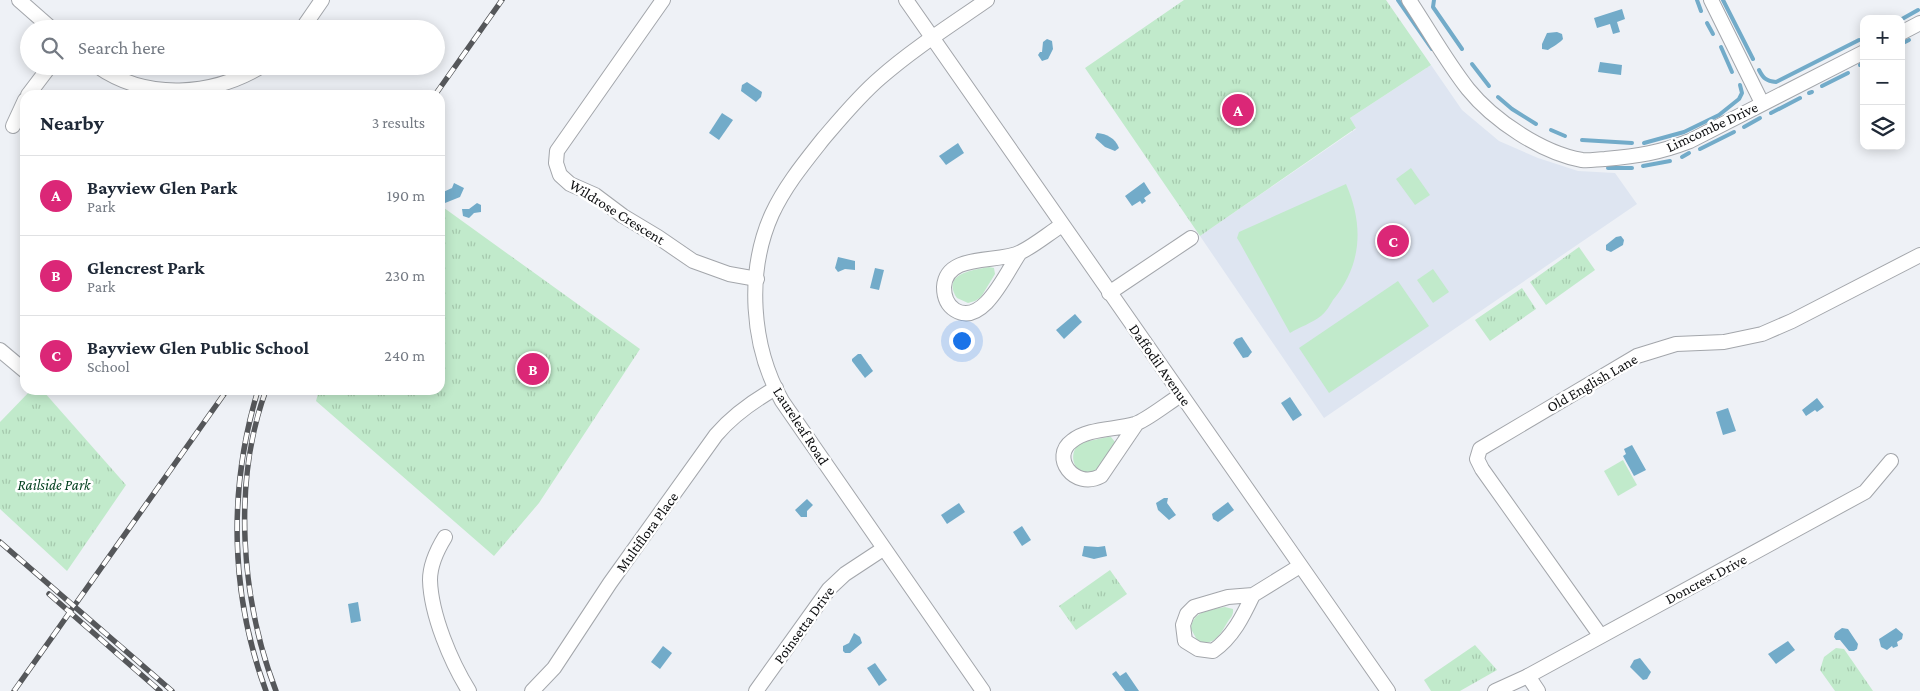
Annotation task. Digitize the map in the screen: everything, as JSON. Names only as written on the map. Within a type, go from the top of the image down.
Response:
[{"type":"street","points":[[18,0],[41,20]]},
{"type":"street","points":[[308,20],[322,0]]},
{"type":"street","name":"Wildrose Crescent","points":[[662,0],[556,151],[556,163],[560,175],[570,184],[595,196],[693,261],[721,272],[756,279]]},
{"type":"street","points":[[906,0],[932,39]]},
{"type":"street","name":"Laureleaf Road","points":[[983,691],[789,412],[776,388],[766,362],[758,331],[756,279],[762,244],[772,215],[787,186],[800,167],[868,88],[900,61],[987,0]]},
{"type":"street","points":[[1711,0],[1762,103]]},
{"type":"street","name":"Limcombe Drive","points":[[1411,1],[1452,67],[1486,110],[1502,122],[1551,150],[1583,160],[1660,152],[1690,141],[1860,54]]},
{"type":"street","points":[[1905,31],[1920,23]]},
{"type":"street","name":"Daffodil Avenue","points":[[932,39],[1388,691]]},
{"type":"street","points":[[32,90],[43,75]]},
{"type":"street","points":[[113,75],[139,86],[161,90]]},
{"type":"street","points":[[206,90],[245,75]]},
{"type":"street","points":[[12,126],[20,110]]},
{"type":"street","points":[[1019,254],[959,265],[948,274],[944,282],[944,294],[947,302],[953,309],[960,312],[970,314],[978,311],[987,304],[1019,254],[1062,225]]},
{"type":"street","points":[[1109,293],[1191,238]]},
{"type":"street","name":"Old English Lane","points":[[1600,635],[1482,469],[1477,458],[1480,449],[1638,356],[1676,344],[1724,342],[1762,334],[1792,321],[1920,255]]},
{"type":"street","points":[[0,350],[20,367]]},
{"type":"street","name":"Multiflora Place","points":[[532,691],[554,668],[610,583],[716,435],[728,421],[743,409],[776,388]]},
{"type":"street","points":[[1137,423],[1101,476],[1092,480],[1084,480],[1073,475],[1066,467],[1065,447],[1072,440],[1084,434],[1137,423],[1181,395]]},
{"type":"street","name":"Doncrest Drive","points":[[1528,676],[1865,492],[1891,461]]},
{"type":"street","points":[[445,536],[434,555],[430,580],[434,606],[453,660],[469,691]]},
{"type":"street","name":"Poinsetta Drive","points":[[756,691],[829,589],[845,574],[883,549]]},
{"type":"street","points":[[1253,595],[1243,616],[1224,643],[1213,651],[1198,649],[1185,641],[1183,625],[1187,614],[1194,607],[1228,598],[1253,595],[1300,566]]},
{"type":"street","points":[[1494,691],[1528,676],[1538,691]]},
{"type":"shaded area","points":[[1431,65],[1462,110],[1499,141],[1538,158],[1578,171],[1615,173],[1637,204],[1324,418],[1200,236],[1356,129],[1350,118]]},
{"type":"green space","points":[[1184,0],[1386,0],[1431,65],[1350,118],[1356,128],[1200,236],[1085,68]]},
{"type":"green space","points":[[1411,168],[1430,195],[1415,205],[1396,179]]},
{"type":"green space","points":[[1346,184],[1356,214],[1357,229],[1355,259],[1350,273],[1343,287],[1323,314],[1314,321],[1290,333],[1237,238],[1239,232]]},
{"type":"green space","points":[[445,209],[640,349],[539,503],[494,556],[316,401],[318,395],[445,395]]},
{"type":"green space","points":[[1579,247],[1595,270],[1546,305],[1530,282]]},
{"type":"green space","points":[[989,267],[994,268],[995,274],[981,297],[968,303],[957,298],[953,290],[953,283],[956,278],[961,274]]},
{"type":"green space","points":[[1433,269],[1449,292],[1433,303],[1417,280]]},
{"type":"green space","points":[[1398,281],[1429,326],[1329,393],[1299,348]]},
{"type":"green space","points":[[1522,288],[1536,309],[1490,341],[1475,320]]},
{"type":"green space","name":"Railside Park","points":[[26,395],[47,395],[126,485],[67,571],[0,509],[0,422]]},
{"type":"green space","points":[[1111,437],[1115,442],[1101,466],[1088,473],[1079,470],[1073,457],[1077,446],[1084,442]]},
{"type":"green space","points":[[1623,460],[1637,485],[1618,496],[1604,471]]},
{"type":"green space","points":[[1110,570],[1127,594],[1076,630],[1059,606]]},
{"type":"green space","points":[[1225,607],[1233,609],[1233,613],[1219,636],[1207,642],[1197,640],[1191,629],[1195,618],[1203,612]]},
{"type":"green space","points":[[1475,645],[1497,670],[1460,691],[1431,691],[1424,680]]},
{"type":"green space","points":[[1836,648],[1844,649],[1873,691],[1835,691],[1820,670],[1824,657]]},
{"type":"water","points":[[1622,9],[1625,19],[1617,22],[1620,32],[1613,34],[1610,24],[1597,28],[1594,18]]},
{"type":"water","points":[[1557,32],[1562,34],[1563,39],[1548,50],[1542,49],[1547,33]]},
{"type":"water","points":[[1047,39],[1052,41],[1053,49],[1048,59],[1042,61],[1038,55],[1042,52],[1043,42]]},
{"type":"water","points":[[1600,62],[1622,65],[1621,75],[1598,72]]},
{"type":"water","points":[[747,82],[762,92],[761,97],[756,102],[741,91],[742,85]]},
{"type":"water","points":[[722,113],[733,120],[719,140],[709,133]]},
{"type":"water","points":[[1097,133],[1110,137],[1119,148],[1115,151],[1105,147],[1095,138]]},
{"type":"water","points":[[958,143],[964,153],[946,165],[939,156]]},
{"type":"water","points":[[1144,182],[1151,193],[1144,198],[1146,201],[1142,204],[1140,201],[1132,206],[1125,196]]},
{"type":"water","points":[[454,183],[464,188],[460,197],[445,203],[445,191],[452,188]]},
{"type":"water","points":[[477,203],[481,205],[481,212],[474,213],[469,218],[463,216],[462,209],[469,209]]},
{"type":"water","points":[[1621,236],[1624,240],[1623,245],[1611,252],[1606,250],[1606,245],[1616,237]]},
{"type":"water","points":[[838,257],[855,261],[855,270],[845,269],[838,272],[835,268]]},
{"type":"water","points":[[875,268],[884,270],[879,290],[870,288]]},
{"type":"water","points":[[1075,314],[1082,322],[1064,339],[1056,330]]},
{"type":"water","points":[[1242,337],[1252,352],[1248,357],[1243,358],[1233,343],[1236,339]]},
{"type":"water","points":[[858,354],[861,354],[873,371],[865,378],[852,361]]},
{"type":"water","points":[[1290,397],[1302,415],[1293,421],[1281,403]]},
{"type":"water","points":[[1817,398],[1824,407],[1806,416],[1802,410]]},
{"type":"water","points":[[1728,408],[1736,431],[1723,435],[1716,412]]},
{"type":"water","points":[[1632,445],[1646,470],[1634,476],[1623,456],[1626,454],[1624,449]]},
{"type":"water","points":[[1164,498],[1168,498],[1167,503],[1176,515],[1169,520],[1158,510],[1156,503]]},
{"type":"water","points":[[807,499],[813,505],[807,511],[807,517],[801,517],[795,510]]},
{"type":"water","points":[[1228,502],[1234,510],[1218,522],[1213,519],[1212,514]]},
{"type":"water","points":[[959,503],[965,512],[947,524],[941,515]]},
{"type":"water","points":[[1022,526],[1031,540],[1022,546],[1013,532]]},
{"type":"water","points":[[1084,546],[1105,546],[1107,556],[1094,559],[1082,556]]},
{"type":"water","points":[[358,602],[361,621],[351,623],[348,604]]},
{"type":"water","points":[[1842,628],[1848,629],[1858,644],[1857,649],[1854,651],[1849,651],[1840,640],[1836,640],[1834,637],[1835,633]]},
{"type":"water","points":[[1896,628],[1903,634],[1902,639],[1897,642],[1898,646],[1893,648],[1892,646],[1887,650],[1881,647],[1879,639]]},
{"type":"water","points":[[854,633],[860,637],[862,643],[850,653],[845,653],[843,646],[849,643]]},
{"type":"water","points":[[1788,641],[1795,650],[1776,664],[1768,654]]},
{"type":"water","points":[[663,646],[672,653],[660,669],[651,662]]},
{"type":"water","points":[[1640,658],[1651,672],[1647,679],[1643,680],[1630,667],[1634,660]]},
{"type":"water","points":[[875,663],[887,680],[879,686],[867,668]]},
{"type":"water","points":[[1116,671],[1120,676],[1126,672],[1139,691],[1125,691],[1112,674]]},
{"type":"waterway","points":[[1398,0],[1432,49]]},
{"type":"waterway","points":[[1434,0],[1433,7],[1462,49]]},
{"type":"waterway","points":[[1697,0],[1701,11]]},
{"type":"waterway","points":[[1723,0],[1753,59]]},
{"type":"waterway","points":[[1905,17],[1918,10]]},
{"type":"waterway","points":[[1707,23],[1713,34]]},
{"type":"waterway","points":[[1759,70],[1765,79],[1776,82],[1859,40]]},
{"type":"waterway","points":[[1905,42],[1909,40]]},
{"type":"waterway","points":[[1721,47],[1732,72]]},
{"type":"waterway","points":[[1472,64],[1489,86]]},
{"type":"waterway","points":[[1822,86],[1848,73]]},
{"type":"waterway","points":[[1644,143],[1684,132],[1719,115],[1739,99],[1742,93],[1740,85]]},
{"type":"waterway","points":[[1498,97],[1512,109],[1536,124]]},
{"type":"waterway","points":[[1771,113],[1800,98]]},
{"type":"waterway","points":[[1744,127],[1760,118]]},
{"type":"waterway","points":[[1551,130],[1565,136]]},
{"type":"waterway","points":[[1700,149],[1734,132]]},
{"type":"waterway","points":[[1582,140],[1632,143]]},
{"type":"waterway","points":[[1682,157],[1689,153]]},
{"type":"waterway","points":[[1643,166],[1670,161]]},
{"type":"waterway","points":[[1608,168],[1632,168]]},
{"type":"railway","points":[[439,90],[502,0]]},
{"type":"railway","points":[[14,691],[223,395]]},
{"type":"railway","points":[[257,395],[248,427],[242,465],[237,541],[245,617],[266,691]]},
{"type":"railway","points":[[264,395],[255,426],[248,463],[245,541],[248,580],[255,619],[264,656],[276,691]]},
{"type":"railway","points":[[0,542],[172,691]]},
{"type":"railway","points":[[49,594],[160,691]]},
{"type":"place","name":"Bayview Glen Park","points":[[1238,110]]},
{"type":"place","name":"Bayview Glen Public School","points":[[1393,241]]},
{"type":"place","name":"Glencrest Park","points":[[533,369]]}]
